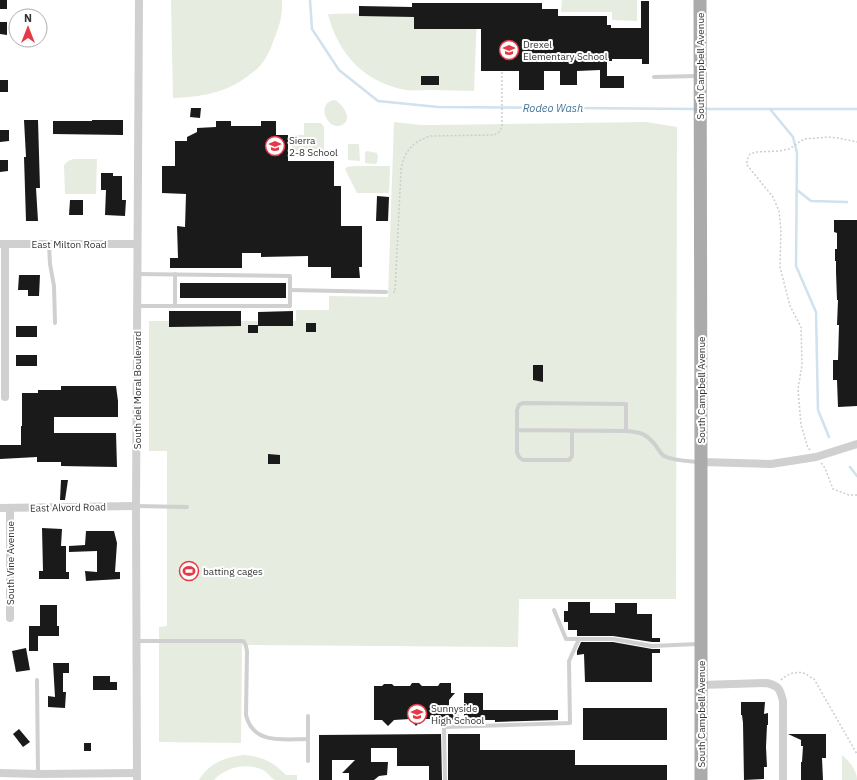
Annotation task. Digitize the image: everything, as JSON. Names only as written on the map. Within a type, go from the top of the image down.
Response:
[{"type":"main road","name":"South Campbell Avenue","points":[[700,0],[702,462],[701,780]]},
{"type":"street","name":"South del Moral Boulevard","points":[[137,776],[136,506],[139,0]]},
{"type":"street","name":"East Milton Road","points":[[3,244],[137,244]]},
{"type":"street","points":[[3,244],[5,397]]},
{"type":"street","points":[[702,462],[772,464],[816,457],[857,444]]},
{"type":"street","name":"East Alvord Road","points":[[0,508],[136,506]]},
{"type":"street","name":"South Vine Avenue","points":[[10,508],[10,618]]},
{"type":"street","points":[[701,685],[767,683],[775,685],[781,692],[783,700],[783,780]]},
{"type":"street","points":[[0,773],[38,774],[50,777],[137,776]]},
{"type":"lane","points":[[654,77],[700,76]]},
{"type":"lane","points":[[49,244],[50,264],[54,286],[55,323]]},
{"type":"lane","points":[[137,274],[290,276],[290,306],[137,306]]},
{"type":"lane","points":[[175,274],[175,306]]},
{"type":"lane","points":[[290,290],[386,292]]},
{"type":"lane","points":[[572,431],[572,456],[569,460],[523,460],[519,457],[517,452],[518,405],[524,403],[626,404],[626,431]]},
{"type":"lane","points":[[517,430],[639,432],[648,436],[666,457],[702,462]]},
{"type":"lane","points":[[136,506],[187,507]]},
{"type":"lane","points":[[554,610],[566,639],[613,639],[652,646],[701,644]]},
{"type":"lane","points":[[446,780],[444,727],[570,723],[569,661],[580,639]]},
{"type":"lane","points":[[137,641],[243,641],[246,645],[247,651],[246,714],[250,726],[255,732],[270,738],[308,739]]},
{"type":"lane","points":[[37,680],[38,774]]},
{"type":"lane","points":[[308,716],[308,761]]},
{"type":"path","points":[[386,292],[395,292],[402,170],[403,161],[407,151],[414,144],[425,138],[438,135],[494,135],[498,133],[501,130],[502,124],[502,71]]},
{"type":"path","points":[[857,142],[829,137],[804,139],[789,149],[756,152],[750,154],[747,160],[747,165],[773,197],[779,211],[781,230],[780,267],[790,306],[801,328],[802,365],[798,389],[801,425],[808,448],[825,468],[833,489],[849,495],[857,495]]},
{"type":"path","points":[[775,685],[784,677],[795,673],[805,674],[814,679],[857,754]]},
{"type":"shaded area","points":[[171,0],[282,0],[282,11],[279,27],[267,56],[256,70],[240,82],[222,90],[193,97],[173,98]]},
{"type":"shaded area","points":[[562,0],[637,0],[637,21],[612,20],[612,12],[561,12]]},
{"type":"shaded area","points":[[473,11],[477,15],[474,91],[406,90],[378,81],[355,64],[346,54],[339,42],[328,14]]},
{"type":"shaded area","points":[[335,100],[341,105],[347,116],[347,119],[342,125],[337,126],[328,121],[324,111],[329,102]]},
{"type":"shaded area","points":[[394,122],[432,125],[646,122],[677,127],[676,599],[519,599],[518,647],[242,645],[241,743],[159,742],[159,627],[167,626],[167,451],[149,451],[149,321],[296,321],[296,310],[329,310],[329,296],[388,297]]},
{"type":"shaded area","points":[[304,123],[321,123],[324,127],[324,157],[304,157],[303,155],[292,155],[292,135],[304,135]]},
{"type":"shaded area","points":[[348,144],[359,144],[360,161],[348,160]]},
{"type":"shaded area","points":[[367,151],[377,153],[377,163],[365,163],[365,153]]},
{"type":"shaded area","points":[[74,159],[97,159],[96,194],[65,194],[64,165],[68,161]]},
{"type":"shaded area","points":[[390,166],[389,193],[357,193],[345,169],[347,167]]},
{"type":"shaded area","points":[[244,755],[267,760],[286,775],[297,775],[297,780],[275,780],[263,770],[250,766],[243,766],[230,769],[214,780],[199,780],[208,769],[218,762],[230,757]]},
{"type":"shaded area","points":[[842,755],[854,769],[857,780],[842,780]]},
{"type":"building","points":[[0,0],[7,0],[7,9],[0,9]]},
{"type":"building","points":[[641,1],[649,1],[649,64],[642,64],[642,59],[612,59],[612,61],[607,61],[607,76],[624,76],[624,88],[600,88],[600,70],[577,71],[577,85],[560,85],[560,71],[544,71],[544,90],[519,90],[519,71],[481,71],[481,29],[414,29],[414,17],[359,16],[359,6],[412,7],[412,3],[542,3],[542,9],[558,9],[558,16],[607,16],[607,25],[611,25],[611,28],[641,28]]},
{"type":"building","points":[[0,22],[7,22],[7,35],[0,34]]},
{"type":"building","points":[[421,76],[439,76],[439,85],[421,85]]},
{"type":"building","points":[[0,80],[8,80],[8,92],[0,92]]},
{"type":"building","points":[[191,108],[201,108],[200,118],[190,117]]},
{"type":"building","points":[[24,120],[38,120],[40,188],[36,188],[38,221],[26,221],[24,157],[26,157]]},
{"type":"building","points":[[123,120],[123,135],[53,134],[53,121]]},
{"type":"building","points":[[216,121],[231,121],[231,126],[261,126],[261,121],[276,121],[276,135],[288,135],[288,161],[334,161],[334,186],[341,186],[341,226],[362,226],[362,267],[359,267],[360,278],[331,278],[331,267],[308,267],[308,256],[261,257],[261,253],[242,253],[242,268],[170,268],[170,258],[178,258],[177,226],[185,227],[186,194],[162,193],[162,166],[175,166],[175,141],[187,141],[187,137],[197,132],[197,128],[216,127]]},
{"type":"building","points":[[0,130],[9,130],[9,141],[0,142]]},
{"type":"building","points":[[0,160],[8,160],[8,171],[0,172]]},
{"type":"building","points":[[101,173],[113,173],[113,176],[122,176],[122,200],[126,200],[125,216],[105,215],[106,190],[101,190]]},
{"type":"building","points":[[377,196],[389,197],[388,221],[376,221]]},
{"type":"building","points":[[70,200],[83,200],[83,215],[69,215]]},
{"type":"building","points":[[834,220],[857,220],[857,406],[838,407],[837,380],[833,380],[833,360],[838,360],[839,325],[837,325],[838,300],[835,261],[837,233],[834,232]]},
{"type":"building","points":[[19,275],[40,275],[39,296],[28,296],[28,290],[18,290]]},
{"type":"building","points":[[180,283],[286,283],[286,298],[180,298]]},
{"type":"building","points":[[169,311],[241,311],[241,326],[169,327]]},
{"type":"building","points":[[293,311],[293,326],[258,326],[258,312]]},
{"type":"building","points":[[306,323],[316,323],[316,332],[306,332]]},
{"type":"building","points":[[248,325],[258,325],[258,333],[248,333]]},
{"type":"building","points":[[16,326],[37,326],[37,337],[16,337]]},
{"type":"building","points":[[16,355],[37,355],[37,366],[16,366]]},
{"type":"building","points":[[533,365],[543,365],[543,382],[533,380]]},
{"type":"building","points":[[61,386],[116,386],[118,417],[54,417],[54,433],[116,433],[117,467],[61,466],[61,462],[37,462],[37,457],[0,459],[0,445],[21,445],[22,393],[38,393],[38,390],[61,390]]},
{"type":"building","points":[[268,454],[280,455],[280,464],[268,464]]},
{"type":"building","points":[[61,480],[68,480],[65,500],[60,500]]},
{"type":"building","points":[[42,528],[62,529],[61,546],[66,546],[66,572],[69,572],[69,579],[39,579],[39,571],[43,571]]},
{"type":"building","points":[[86,531],[114,531],[117,543],[115,572],[120,572],[120,579],[86,581],[85,571],[97,572],[97,551],[69,552],[69,546],[85,545]]},
{"type":"building","points":[[568,602],[590,602],[590,613],[615,613],[615,603],[637,603],[637,614],[652,614],[652,638],[660,638],[660,642],[613,636],[577,636],[577,630],[568,630],[568,622],[564,622],[564,611],[568,611]]},
{"type":"building","points":[[40,605],[57,605],[57,626],[59,626],[59,636],[38,636],[38,651],[29,651],[29,626],[40,626]]},
{"type":"building","points":[[581,642],[613,642],[660,649],[660,653],[652,653],[652,682],[585,682],[584,654],[577,655]]},
{"type":"building","points":[[26,648],[30,670],[16,672],[12,651]]},
{"type":"building","points":[[53,663],[69,663],[69,673],[63,673],[63,692],[66,692],[65,708],[48,707],[48,696],[55,697]]},
{"type":"building","points":[[93,676],[110,676],[110,682],[117,682],[117,690],[93,690]]},
{"type":"building","points":[[412,683],[419,683],[422,686],[438,686],[440,683],[451,683],[451,693],[455,693],[449,700],[449,705],[463,720],[451,720],[451,723],[442,724],[437,719],[422,719],[416,726],[410,719],[394,720],[388,726],[382,720],[374,720],[374,686],[392,684],[394,686],[410,686]]},
{"type":"building","points":[[464,693],[483,693],[483,710],[558,710],[558,720],[495,722],[495,720],[464,720]]},
{"type":"building","points":[[741,702],[765,702],[764,714],[768,713],[768,725],[766,747],[767,767],[764,767],[764,779],[744,780]]},
{"type":"building","points":[[583,708],[667,708],[667,740],[583,740]]},
{"type":"building","points":[[19,729],[30,742],[23,747],[13,734]]},
{"type":"building","points":[[441,734],[442,780],[429,780],[429,766],[397,766],[397,748],[371,748],[371,762],[388,762],[387,775],[379,776],[374,780],[349,780],[349,773],[342,773],[355,760],[332,760],[332,780],[319,780],[319,735]]},
{"type":"building","points":[[448,734],[480,734],[480,750],[575,750],[575,765],[667,765],[667,780],[448,780]]},
{"type":"building","points":[[788,734],[826,734],[826,758],[822,758],[823,780],[801,780],[803,746],[801,746],[801,740]]},
{"type":"building","points":[[84,743],[91,743],[91,751],[84,751]]},
{"type":"waterway","name":"Rodeo Wash","points":[[310,0],[312,29],[339,70],[378,101],[438,107],[697,109]]},
{"type":"waterway","name":"Rodeo Wash","points":[[704,109],[857,109]]},
{"type":"waterway","points":[[770,109],[793,137],[797,153],[796,266],[816,312],[818,410],[829,437]]},
{"type":"waterway","points":[[797,190],[811,201],[847,202]]},
{"type":"waterway","points":[[850,467],[857,476]]},
{"type":"place","name":"Drexel Elementary School","points":[[509,50]]},
{"type":"place","name":"Sierra 2-8 School","points":[[275,146]]},
{"type":"place","name":"batting cages","points":[[189,571]]},
{"type":"place","name":"Sunnyside High School","points":[[417,714]]}]
